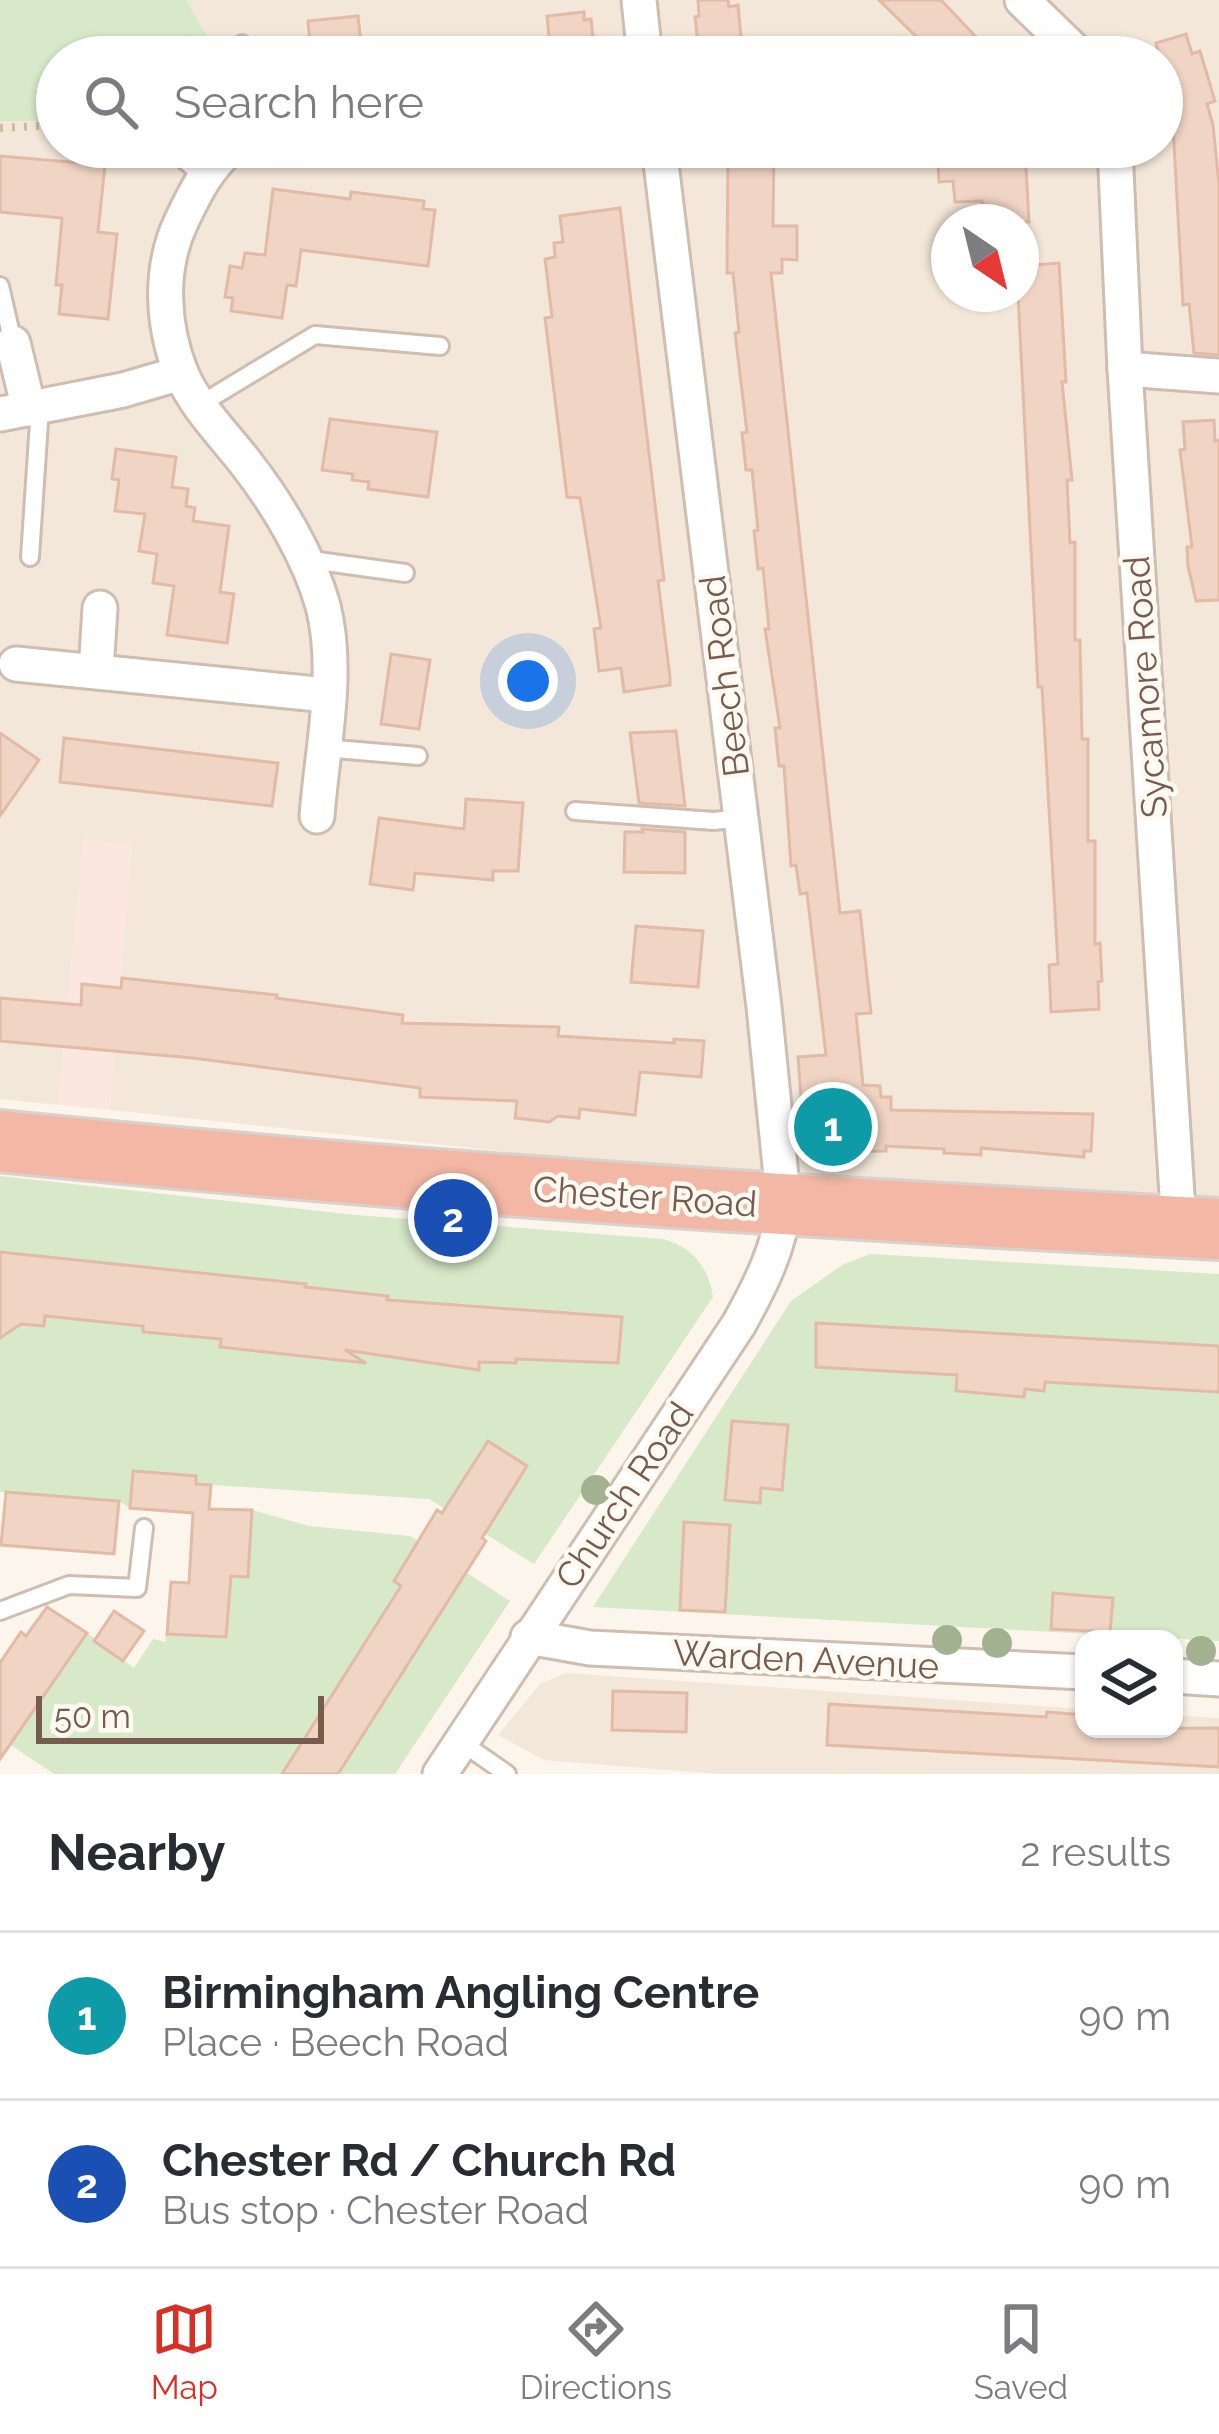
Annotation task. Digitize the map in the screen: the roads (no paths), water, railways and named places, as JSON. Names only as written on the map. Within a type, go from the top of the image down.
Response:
[{"type":"highway","name":"Chester Road","points":[[0,1141],[784,1206],[1199,1228]]},
{"type":"street","points":[[639,0],[643,36]]},
{"type":"street","points":[[1022,0],[1059,36]]},
{"type":"street","points":[[211,168],[175,236],[163,293],[181,373],[246,463],[303,559],[322,606],[330,656],[317,816]]},
{"type":"street","name":"Beech Road","points":[[662,168],[742,818],[784,1206]]},
{"type":"street","name":"Sycamore Road","points":[[1116,168],[1125,369],[1199,1228]]},
{"type":"street","points":[[13,343],[23,410],[181,373]]},
{"type":"street","points":[[1125,369],[1219,376]]},
{"type":"street","points":[[96,671],[100,608]]},
{"type":"street","points":[[16,664],[327,695]]},
{"type":"street","name":"Church Road","points":[[440,1774],[739,1324],[781,1233],[784,1206]]},
{"type":"street","name":"Warden Avenue","points":[[528,1637],[590,1648],[1075,1672]]},
{"type":"street","points":[[1183,1676],[1219,1678]]},
{"type":"lane","points":[[194,168],[203,176]]},
{"type":"lane","points":[[0,286],[13,343]]},
{"type":"lane","points":[[200,404],[315,334],[440,346]]},
{"type":"lane","points":[[23,410],[30,557]]},
{"type":"lane","points":[[303,559],[405,573]]},
{"type":"lane","points":[[322,748],[418,756]]},
{"type":"lane","points":[[575,811],[714,821],[742,818]]},
{"type":"lane","points":[[0,1612],[69,1585],[137,1588],[144,1528]]},
{"type":"lane","points":[[461,1742],[507,1774]]},
{"type":"place","name":"Birmingham Angling Centre","points":[[833,1127]]},
{"type":"place","name":"Chester Rd / Church Rd","points":[[453,1218]]}]
